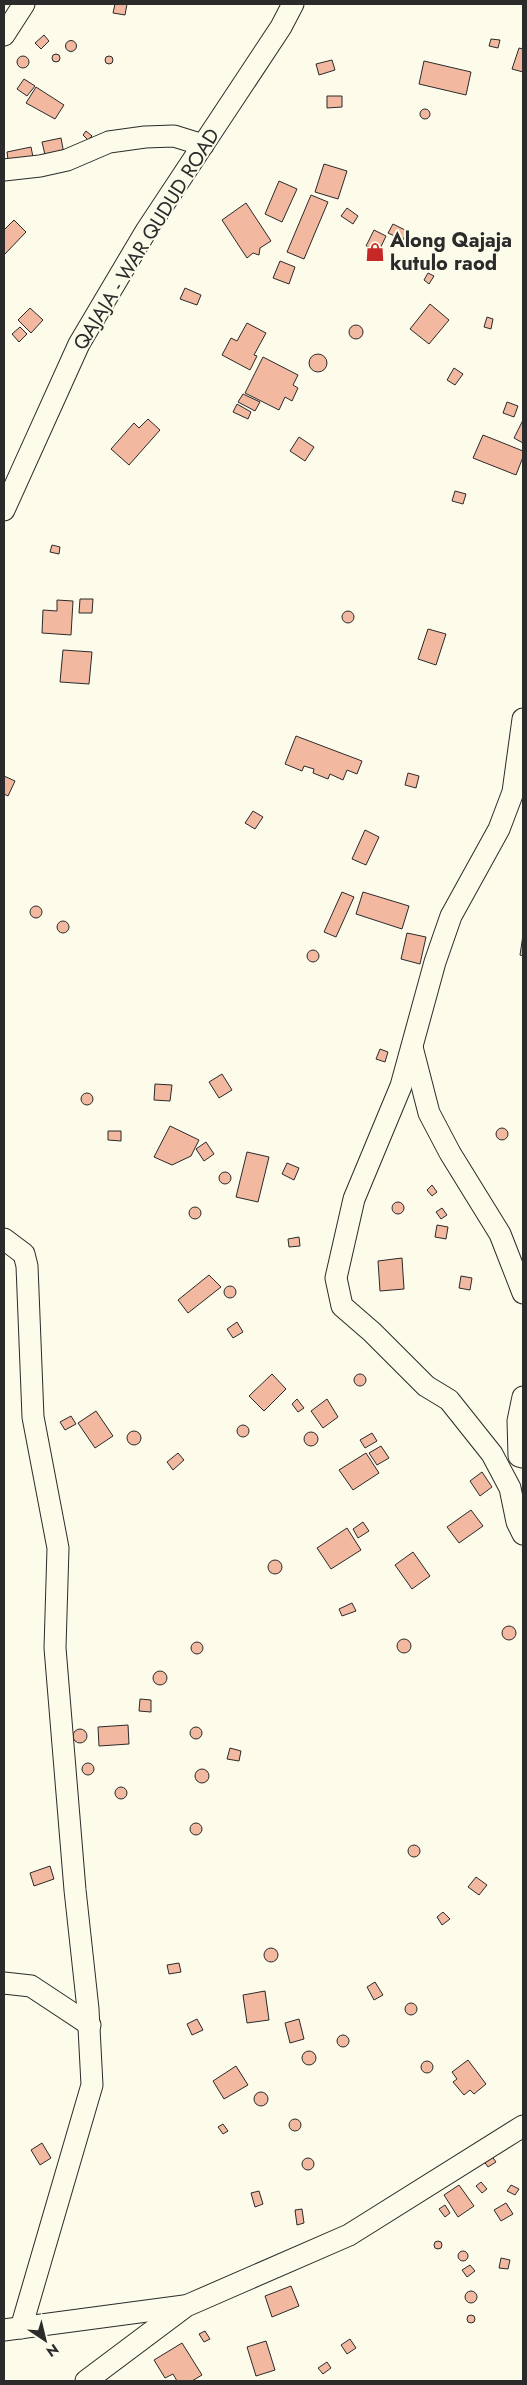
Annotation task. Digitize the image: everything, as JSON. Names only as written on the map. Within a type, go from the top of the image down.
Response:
[{"type":"street","points":[[4,35],[24,4]]},
{"type":"street","name":"QAJAJA - WAR QUDUD ROAD","points":[[4,510],[79,344],[146,231],[281,27],[293,4]]},
{"type":"street","points":[[4,170],[40,166],[67,160],[109,142],[145,137],[174,136],[203,145]]},
{"type":"street","points":[[523,719],[513,792],[500,829],[451,916],[435,962],[401,1086],[354,1199],[336,1278],[342,1306],[372,1332],[426,1386],[449,1400],[492,1454],[510,1488],[517,1522],[523,1534]]},
{"type":"street","points":[[412,1047],[430,1113],[450,1153],[500,1234],[523,1293]]},
{"type":"street","points":[[4,1239],[24,1254],[27,1266],[33,1418],[58,1548],[55,1648],[75,1890],[90,2025],[92,2085],[12,2329],[186,2306]]},
{"type":"street","points":[[510,1488],[521,1457],[518,1421],[523,1397]]},
{"type":"street","points":[[4,1983],[31,1986],[90,2025]]},
{"type":"street","points":[[86,2381],[186,2306],[349,2235],[523,2126]]},
{"type":"building","points":[[115,4],[127,4],[125,15],[113,13]]},
{"type":"building","points":[[44,35],[49,41],[41,49],[35,43]]},
{"type":"building","points":[[491,39],[500,40],[498,48],[489,46]]},
{"type":"building","points":[[71,40],[77,46],[71,52],[65,46]]},
{"type":"building","points":[[519,48],[523,49],[523,72],[512,69]]},
{"type":"building","points":[[56,54],[60,58],[56,62],[52,58]]},
{"type":"building","points":[[21,56],[25,56],[29,62],[25,68],[21,68],[17,64],[17,60]]},
{"type":"building","points":[[109,56],[113,60],[109,64],[105,60]]},
{"type":"building","points":[[332,60],[335,70],[319,75],[316,64]]},
{"type":"building","points":[[424,61],[471,72],[466,95],[419,84]]},
{"type":"building","points":[[24,79],[35,86],[27,96],[17,89]]},
{"type":"building","points":[[36,87],[64,105],[55,119],[26,103]]},
{"type":"building","points":[[327,96],[342,96],[342,107],[327,108]]},
{"type":"building","points":[[425,109],[430,114],[425,119],[420,114]]},
{"type":"building","points":[[86,131],[92,136],[88,140],[83,135]]},
{"type":"building","points":[[61,138],[64,154],[46,159],[42,142]]},
{"type":"building","points":[[31,147],[34,162],[9,167],[7,152]]},
{"type":"building","points":[[324,164],[347,171],[338,199],[315,192]]},
{"type":"building","points":[[279,181],[297,189],[282,222],[265,214]]},
{"type":"building","points":[[311,195],[328,202],[304,259],[287,252]]},
{"type":"building","points":[[246,203],[271,241],[260,248],[259,255],[253,253],[247,258],[222,220]]},
{"type":"building","points":[[347,208],[358,216],[353,224],[341,216]]},
{"type":"building","points":[[14,220],[26,232],[4,255],[4,230]]},
{"type":"building","points":[[393,224],[407,231],[403,240],[388,233]]},
{"type":"building","points":[[374,230],[386,236],[379,251],[366,246]]},
{"type":"building","points":[[280,261],[295,267],[289,284],[273,278]]},
{"type":"building","points":[[428,273],[434,276],[429,284],[424,280]]},
{"type":"building","points":[[185,288],[201,295],[197,305],[180,299]]},
{"type":"building","points":[[430,304],[449,320],[429,344],[410,329]]},
{"type":"building","points":[[30,308],[43,320],[31,333],[18,320]]},
{"type":"building","points":[[487,317],[493,319],[491,329],[484,327]]},
{"type":"building","points":[[247,323],[266,333],[254,355],[257,356],[250,370],[222,355],[231,338],[237,341]]},
{"type":"building","points":[[356,325],[361,327],[363,332],[361,337],[356,339],[351,337],[349,332],[351,327]]},
{"type":"building","points":[[20,327],[27,334],[19,342],[12,334]]},
{"type":"building","points":[[318,354],[324,357],[327,363],[324,369],[318,372],[312,369],[309,363],[312,357]]},
{"type":"building","points":[[263,357],[298,375],[293,385],[298,388],[292,401],[285,397],[279,410],[245,393]]},
{"type":"building","points":[[454,368],[463,374],[455,385],[447,380]]},
{"type":"building","points":[[243,394],[260,402],[255,411],[238,402]]},
{"type":"building","points":[[507,402],[518,406],[514,417],[503,413]]},
{"type":"building","points":[[237,404],[251,412],[248,419],[233,412]]},
{"type":"building","points":[[148,419],[160,430],[129,465],[111,449],[134,423],[139,428]]},
{"type":"building","points":[[523,420],[523,443],[514,438]]},
{"type":"building","points":[[483,435],[523,451],[523,457],[516,475],[473,458]]},
{"type":"building","points":[[299,437],[314,447],[305,461],[290,451]]},
{"type":"building","points":[[455,491],[466,494],[463,504],[452,501]]},
{"type":"building","points":[[52,545],[60,547],[59,554],[50,552]]},
{"type":"building","points":[[80,599],[93,599],[92,613],[79,613]]},
{"type":"building","points":[[57,600],[73,601],[71,635],[42,633],[43,610],[57,611]]},
{"type":"building","points":[[346,611],[350,611],[354,617],[350,623],[346,623],[342,619],[342,615]]},
{"type":"building","points":[[428,629],[446,634],[436,665],[418,659]]},
{"type":"building","points":[[63,650],[92,652],[89,684],[60,682]]},
{"type":"building","points":[[296,736],[362,761],[357,774],[347,770],[343,780],[330,774],[328,779],[313,773],[314,769],[304,766],[302,771],[285,764]]},
{"type":"building","points":[[408,773],[419,776],[416,788],[405,785]]},
{"type":"building","points":[[4,776],[15,781],[8,796],[4,794]]},
{"type":"building","points":[[253,811],[263,817],[255,829],[245,823]]},
{"type":"building","points":[[365,830],[379,837],[366,865],[352,859]]},
{"type":"building","points":[[342,892],[354,897],[336,937],[324,932]]},
{"type":"building","points":[[363,892],[409,906],[402,929],[356,914]]},
{"type":"building","points":[[36,906],[42,912],[36,918],[30,912]]},
{"type":"building","points":[[63,921],[69,927],[63,933],[57,927]]},
{"type":"building","points":[[407,933],[426,937],[420,964],[401,959]]},
{"type":"building","points":[[523,935],[523,956],[520,955]]},
{"type":"building","points":[[313,950],[319,956],[313,962],[307,956]]},
{"type":"building","points":[[380,1049],[388,1052],[385,1062],[376,1059]]},
{"type":"building","points":[[222,1074],[232,1090],[219,1098],[209,1082]]},
{"type":"building","points":[[155,1084],[172,1085],[170,1101],[154,1100]]},
{"type":"building","points":[[87,1093],[93,1099],[87,1105],[81,1099]]},
{"type":"building","points":[[170,1126],[199,1140],[191,1156],[172,1165],[154,1157]]},
{"type":"building","points":[[502,1128],[508,1134],[502,1140],[496,1134]]},
{"type":"building","points":[[108,1131],[121,1131],[121,1141],[108,1140]]},
{"type":"building","points":[[206,1142],[214,1154],[204,1161],[196,1149]]},
{"type":"building","points":[[247,1152],[269,1157],[258,1202],[236,1197]]},
{"type":"building","points":[[287,1163],[299,1168],[294,1180],[282,1174]]},
{"type":"building","points":[[225,1172],[231,1178],[225,1184],[219,1178]]},
{"type":"building","points":[[432,1185],[437,1192],[432,1196],[427,1190]]},
{"type":"building","points":[[398,1202],[404,1208],[398,1214],[392,1208]]},
{"type":"building","points":[[195,1207],[201,1213],[195,1219],[189,1213]]},
{"type":"building","points":[[442,1208],[447,1215],[441,1219],[436,1212]]},
{"type":"building","points":[[437,1225],[448,1227],[446,1239],[435,1237]]},
{"type":"building","points":[[299,1237],[300,1246],[289,1247],[288,1239]]},
{"type":"building","points":[[402,1258],[404,1289],[380,1291],[378,1261]]},
{"type":"building","points":[[209,1275],[221,1287],[188,1313],[178,1300]]},
{"type":"building","points":[[461,1276],[472,1278],[470,1290],[459,1288]]},
{"type":"building","points":[[230,1286],[236,1292],[230,1298],[224,1292]]},
{"type":"building","points":[[237,1322],[243,1332],[233,1338],[227,1329]]},
{"type":"building","points":[[272,1374],[286,1389],[264,1411],[249,1396]]},
{"type":"building","points":[[360,1374],[366,1380],[360,1386],[354,1380]]},
{"type":"building","points":[[297,1399],[304,1408],[298,1412],[292,1404]]},
{"type":"building","points":[[327,1399],[338,1417],[323,1428],[311,1411]]},
{"type":"building","points":[[96,1411],[113,1436],[95,1448],[78,1423]]},
{"type":"building","points":[[71,1416],[76,1424],[65,1430],[60,1422]]},
{"type":"building","points":[[243,1425],[249,1431],[243,1437],[237,1431]]},
{"type":"building","points":[[131,1431],[137,1431],[141,1438],[137,1445],[131,1445],[127,1441],[127,1435]]},
{"type":"building","points":[[308,1432],[314,1432],[318,1439],[314,1446],[308,1446],[304,1442],[304,1436]]},
{"type":"building","points":[[372,1433],[377,1441],[365,1448],[360,1440]]},
{"type":"building","points":[[381,1446],[389,1458],[377,1465],[369,1453]]},
{"type":"building","points":[[178,1453],[184,1460],[173,1470],[167,1462]]},
{"type":"building","points":[[366,1453],[379,1473],[353,1490],[339,1470]]},
{"type":"building","points":[[482,1472],[492,1487],[480,1496],[470,1481]]},
{"type":"building","points":[[471,1510],[483,1526],[459,1543],[447,1527]]},
{"type":"building","points":[[363,1522],[369,1531],[358,1538],[353,1529]]},
{"type":"building","points":[[347,1528],[361,1550],[331,1569],[317,1548]]},
{"type":"building","points":[[413,1552],[430,1576],[412,1589],[395,1565]]},
{"type":"building","points":[[275,1560],[280,1562],[282,1567],[280,1572],[275,1574],[270,1572],[268,1567],[270,1562]]},
{"type":"building","points":[[352,1603],[356,1611],[342,1616],[339,1609]]},
{"type":"building","points":[[506,1626],[512,1626],[516,1633],[512,1640],[506,1640],[502,1636],[502,1630]]},
{"type":"building","points":[[404,1639],[409,1641],[411,1646],[409,1651],[404,1653],[399,1651],[397,1646],[399,1641]]},
{"type":"building","points":[[197,1642],[203,1648],[197,1654],[191,1648]]},
{"type":"building","points":[[160,1671],[165,1673],[167,1678],[165,1683],[160,1685],[155,1683],[153,1678],[155,1673]]},
{"type":"building","points":[[140,1699],[151,1700],[151,1712],[139,1711]]},
{"type":"building","points":[[128,1725],[129,1744],[99,1746],[98,1727]]},
{"type":"building","points":[[196,1727],[202,1733],[196,1739],[190,1733]]},
{"type":"building","points":[[77,1729],[83,1729],[87,1736],[83,1743],[77,1743],[73,1739],[73,1733]]},
{"type":"building","points":[[230,1748],[241,1751],[239,1761],[227,1759]]},
{"type":"building","points":[[88,1763],[94,1769],[88,1775],[82,1769]]},
{"type":"building","points":[[199,1769],[205,1769],[209,1776],[205,1783],[199,1783],[195,1779],[195,1773]]},
{"type":"building","points":[[121,1787],[127,1793],[121,1799],[115,1793]]},
{"type":"building","points":[[196,1823],[202,1829],[196,1835],[190,1829]]},
{"type":"building","points":[[414,1845],[420,1851],[414,1857],[408,1851]]},
{"type":"building","points":[[50,1866],[54,1879],[34,1886],[30,1873]]},
{"type":"building","points":[[476,1877],[487,1885],[479,1895],[468,1887]]},
{"type":"building","points":[[443,1912],[450,1919],[442,1925],[437,1917]]},
{"type":"building","points":[[268,1948],[274,1948],[278,1955],[274,1962],[268,1962],[264,1958],[264,1952]]},
{"type":"building","points":[[179,1963],[181,1972],[169,1974],[167,1965]]},
{"type":"building","points":[[375,1982],[383,1995],[374,2000],[367,1987]]},
{"type":"building","points":[[265,1991],[269,2020],[247,2023],[243,1995]]},
{"type":"building","points":[[411,2003],[417,2009],[411,2015],[405,2009]]},
{"type":"building","points":[[197,2019],[203,2030],[192,2035],[187,2024]]},
{"type":"building","points":[[299,2019],[304,2039],[290,2043],[285,2023]]},
{"type":"building","points":[[343,2035],[349,2041],[343,2047],[337,2041]]},
{"type":"building","points":[[309,2051],[314,2053],[316,2058],[314,2063],[309,2065],[304,2063],[302,2058],[304,2053]]},
{"type":"building","points":[[468,2060],[486,2084],[474,2094],[470,2090],[464,2095],[453,2082],[457,2079],[452,2072]]},
{"type":"building","points":[[427,2061],[433,2067],[427,2073],[421,2067]]},
{"type":"building","points":[[236,2066],[248,2085],[224,2099],[213,2081]]},
{"type":"building","points":[[261,2092],[266,2094],[268,2099],[266,2104],[261,2106],[256,2104],[254,2099],[256,2094]]},
{"type":"building","points":[[295,2119],[301,2125],[295,2131],[289,2125]]},
{"type":"building","points":[[223,2124],[228,2131],[223,2134],[218,2127]]},
{"type":"building","points":[[42,2143],[51,2158],[40,2165],[31,2150]]},
{"type":"building","points":[[491,2155],[496,2162],[488,2167],[483,2160]]},
{"type":"building","points":[[308,2158],[314,2164],[308,2170],[302,2164]]},
{"type":"building","points":[[481,2182],[487,2189],[482,2193],[476,2186]]},
{"type":"building","points":[[459,2185],[474,2206],[458,2217],[444,2195]]},
{"type":"building","points":[[511,2185],[519,2189],[515,2195],[507,2191]]},
{"type":"building","points":[[259,2191],[263,2204],[255,2207],[251,2193]]},
{"type":"building","points":[[506,2203],[513,2214],[501,2221],[494,2210]]},
{"type":"building","points":[[445,2205],[450,2213],[445,2217],[439,2209]]},
{"type":"building","points":[[302,2209],[304,2223],[297,2225],[295,2210]]},
{"type":"building","points":[[438,2241],[442,2245],[438,2249],[434,2245]]},
{"type":"building","points":[[461,2251],[465,2251],[468,2256],[467,2260],[461,2261],[458,2258],[458,2254]]},
{"type":"building","points":[[501,2258],[510,2260],[508,2269],[499,2268]]},
{"type":"building","points":[[470,2265],[475,2271],[467,2277],[462,2270]]},
{"type":"building","points":[[291,2286],[299,2306],[272,2317],[265,2296]]},
{"type":"building","points":[[469,2291],[473,2291],[477,2297],[473,2303],[469,2303],[465,2299],[465,2295]]},
{"type":"building","points":[[471,2315],[475,2319],[471,2323],[467,2319]]},
{"type":"building","points":[[205,2331],[210,2339],[204,2342],[199,2334]]},
{"type":"building","points":[[350,2339],[356,2348],[347,2354],[341,2345]]},
{"type":"building","points":[[266,2341],[275,2370],[256,2376],[247,2347]]},
{"type":"building","points":[[182,2343],[202,2375],[192,2381],[177,2381],[173,2374],[165,2378],[154,2360]]},
{"type":"building","points":[[327,2362],[331,2368],[323,2374],[318,2368]]},
{"type":"place","name":"Along Qajaja kutulo raod","points":[[375,252]]}]
